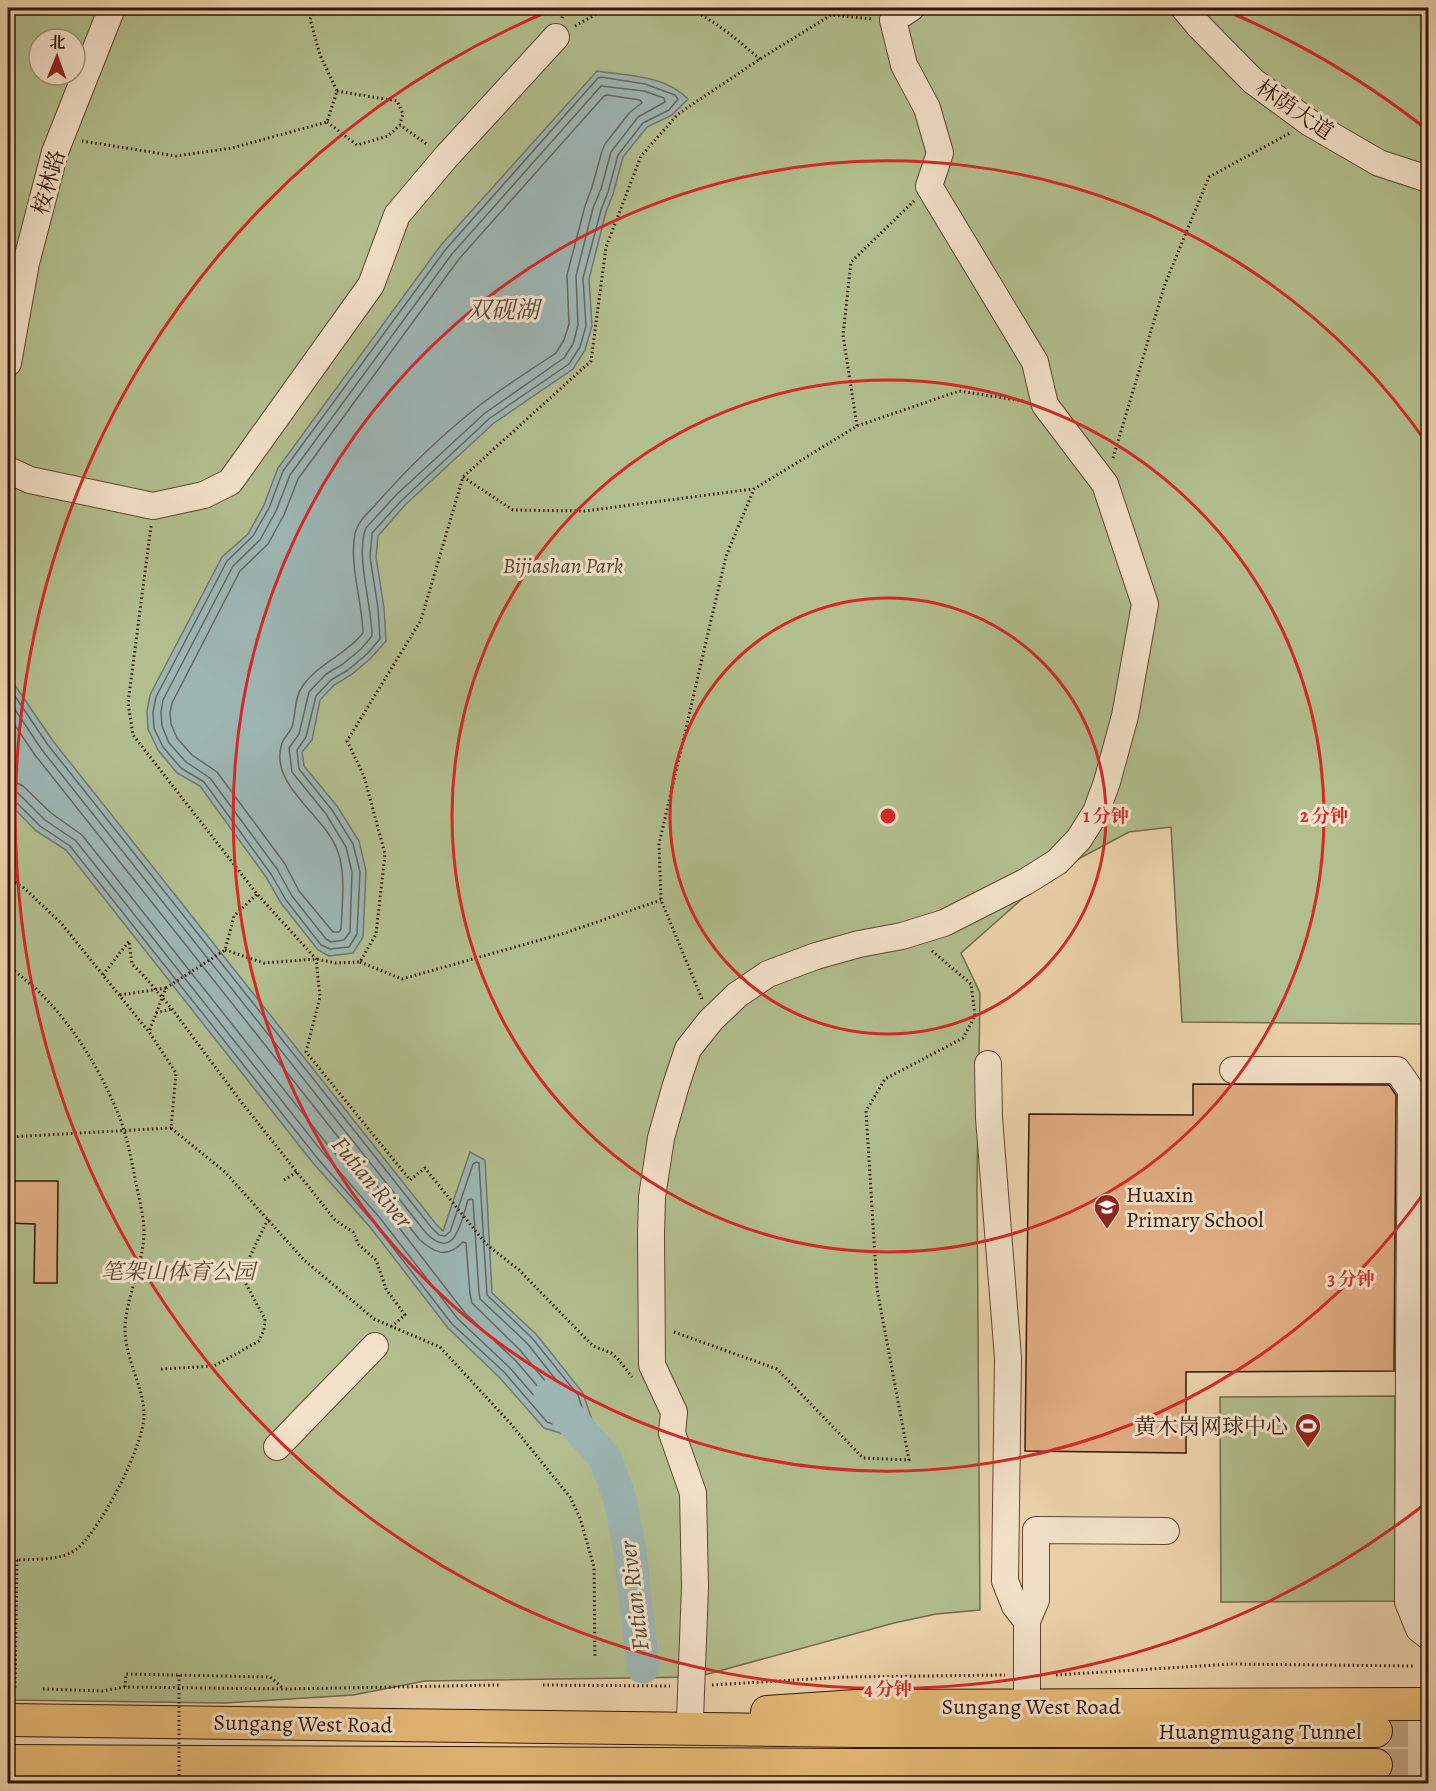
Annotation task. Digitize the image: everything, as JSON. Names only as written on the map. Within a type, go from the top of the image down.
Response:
[{"type":"main road","name":"Sungang West Road","points":[[599,1728],[856,1706],[1428,1704]]},
{"type":"main road","name":"Sungang West Road","points":[[8,1720],[856,1731]]},
{"type":"main road","points":[[472,1763],[474,1725]]},
{"type":"main road","name":"Huangmugang Tunnel","points":[[856,1731],[1376,1731]]},
{"type":"main road","name":"Sungang West Road","points":[[8,1761],[472,1763],[522,1774],[599,1764],[856,1765]]},
{"type":"main road","name":"Sungang West Road","points":[[599,1764],[759,1784]]},
{"type":"main road","name":"Huangmugang Tunnel","points":[[856,1765],[1376,1765]]},
{"type":"lane","name":"桉林路","points":[[8,363],[26,263],[55,152],[112,8]]},
{"type":"lane","name":"林荫大道","points":[[1185,8],[1199,26],[1252,81],[1311,123],[1379,163],[1428,180]]},
{"type":"lane","points":[[690,1719],[695,1587],[693,1493],[672,1433],[674,1412],[652,1365],[652,1197],[662,1138],[688,1048],[711,1020],[737,995],[768,974],[859,944],[944,923],[1025,882],[1057,862],[1078,839],[1096,812],[1107,782],[1125,716],[1145,604],[1105,484],[1046,405],[1035,363],[929,186],[940,153],[927,108],[904,65],[902,14]]},
{"type":"lane","points":[[8,470],[30,480],[153,506],[204,495],[230,482],[371,285],[397,215],[446,157],[556,37]]},
{"type":"lane","points":[[988,1064],[989,1118],[1008,1358],[1005,1581],[1015,1606],[1027,1621]]},
{"type":"lane","points":[[1233,1070],[1397,1070],[1412,1090],[1408,1370],[1408,1602],[1419,1629],[1428,1636]]},
{"type":"lane","points":[[277,1447],[375,1346]]},
{"type":"lane","points":[[1027,1706],[1027,1621],[1036,1600],[1036,1530],[1166,1531]]},
{"type":"path","points":[[316,8],[310,19],[320,55],[338,91],[327,122]]},
{"type":"path","points":[[556,37],[607,8]]},
{"type":"path","points":[[680,8],[687,8],[719,26],[760,59]]},
{"type":"path","points":[[360,962],[376,934],[385,854],[364,776],[347,741],[421,620],[463,477],[591,361],[606,248],[641,156],[678,114],[831,15],[902,14]]},
{"type":"path","points":[[327,122],[357,145],[388,135],[400,124],[403,114],[397,101],[338,91]]},
{"type":"path","points":[[60,138],[176,156],[232,148],[327,122]]},
{"type":"path","points":[[1105,484],[1165,284],[1209,177],[1311,123]]},
{"type":"path","points":[[400,124],[446,157]]},
{"type":"path","points":[[856,426],[843,335],[851,262],[929,186]]},
{"type":"path","points":[[463,477],[513,510],[585,510],[754,489],[856,426],[959,391],[1046,405]]},
{"type":"path","points":[[711,1020],[661,900],[659,844],[726,556],[754,489]]},
{"type":"path","points":[[153,506],[128,703],[133,735],[257,894],[316,959],[320,997],[306,1052],[411,1180],[425,1168],[486,1244],[519,1270],[593,1346],[611,1353],[620,1360],[633,1378]]},
{"type":"path","points":[[8,877],[24,888],[61,923],[149,1032],[176,1073],[171,1128]]},
{"type":"path","points":[[120,995],[165,988],[225,950],[234,916],[257,894]]},
{"type":"path","points":[[225,950],[264,963],[316,959],[336,963],[360,962],[402,979],[566,933],[661,900]]},
{"type":"path","points":[[652,1325],[777,1369],[863,1458],[909,1460],[877,1289],[866,1111],[885,1079],[963,1038],[975,1016],[971,984],[911,933]]},
{"type":"path","points":[[104,975],[129,941],[132,964],[172,1009],[242,1103],[335,1220],[353,1232],[358,1245],[376,1260],[386,1289],[405,1316]]},
{"type":"path","points":[[8,965],[45,997],[83,1047],[103,1082],[124,1131],[134,1172],[144,1232],[125,1327],[126,1344],[144,1415],[126,1474],[92,1532],[78,1549],[66,1555],[43,1559],[8,1559]]},
{"type":"path","points":[[149,1032],[165,988]]},
{"type":"path","points":[[156,1013],[172,1009]]},
{"type":"path","points":[[8,1137],[171,1128],[225,1172],[304,1260],[374,1319],[440,1347],[510,1423],[570,1497],[580,1518],[594,1567],[595,1658]]},
{"type":"path","points":[[284,1180],[297,1172]]},
{"type":"path","points":[[160,1369],[214,1366],[259,1341],[264,1330],[265,1319],[241,1275],[268,1219]]},
{"type":"path","points":[[15,1688],[17,1560]]},
{"type":"path","points":[[1056,1675],[1232,1664],[1413,1666]]},
{"type":"path","points":[[125,1687],[126,1674],[270,1677],[285,1689]]},
{"type":"path","points":[[179,1675],[179,1784]]},
{"type":"path","points":[[707,1685],[845,1677],[1007,1676]]},
{"type":"path","points":[[43,1689],[102,1691],[125,1687],[285,1689],[499,1685]]},
{"type":"path","points":[[543,1685],[676,1686]]},
{"type":"green space","name":"Bijiashan Park","points":[[8,8],[1428,8],[1428,1024],[1182,1022],[1171,827],[1129,832],[1050,874],[961,953],[980,993],[977,1186],[980,1610],[936,1614],[894,1623],[697,1677],[425,1681],[353,1695],[225,1703],[8,1700]]},
{"type":"green space","name":"黄木岗网球中心","points":[[1395,1396],[1395,1601],[1221,1602],[1220,1397]]},
{"type":"water","name":"双砚湖","points":[[597,71],[657,81],[679,91],[688,99],[672,115],[647,127],[623,157],[589,279],[592,326],[585,350],[573,369],[494,423],[405,505],[378,536],[376,557],[384,608],[386,641],[371,658],[351,675],[334,685],[320,700],[312,740],[302,752],[304,766],[337,806],[359,841],[366,871],[363,937],[353,953],[329,956],[318,950],[281,903],[266,877],[200,786],[177,773],[158,750],[148,729],[147,711],[150,695],[222,557],[248,534],[264,505],[278,468],[441,245]]},
{"type":"water","points":[[8,675],[53,741],[443,1231],[470,1152],[485,1160],[492,1293],[536,1334],[583,1393],[592,1420],[573,1437],[544,1428],[499,1377],[448,1328],[370,1227],[313,1163],[66,850],[36,831],[8,802]]},
{"type":"building","points":[[1193,1084],[1389,1085],[1396,1095],[1394,1371],[1186,1372],[1186,1453],[1025,1451],[1029,1114],[1193,1115]]},
{"type":"building","points":[[8,1181],[58,1181],[57,1283],[34,1283],[35,1224],[8,1223]]},
{"type":"waterway","name":"Futian River","points":[[550,1396],[605,1458],[620,1499],[630,1551],[643,1667]]},
{"type":"tunnel","points":[[1376,1731],[1428,1731]]},
{"type":"tunnel","points":[[1376,1765],[1428,1765]]},
{"type":"place","name":"Huaxin Primary School","points":[[1107,1230]]},
{"type":"place","name":"黄木岗网球中心","points":[[1308,1449]]},
{"type":"park label","name":"笔架山体育公园","points":[[178,1271]]}]
